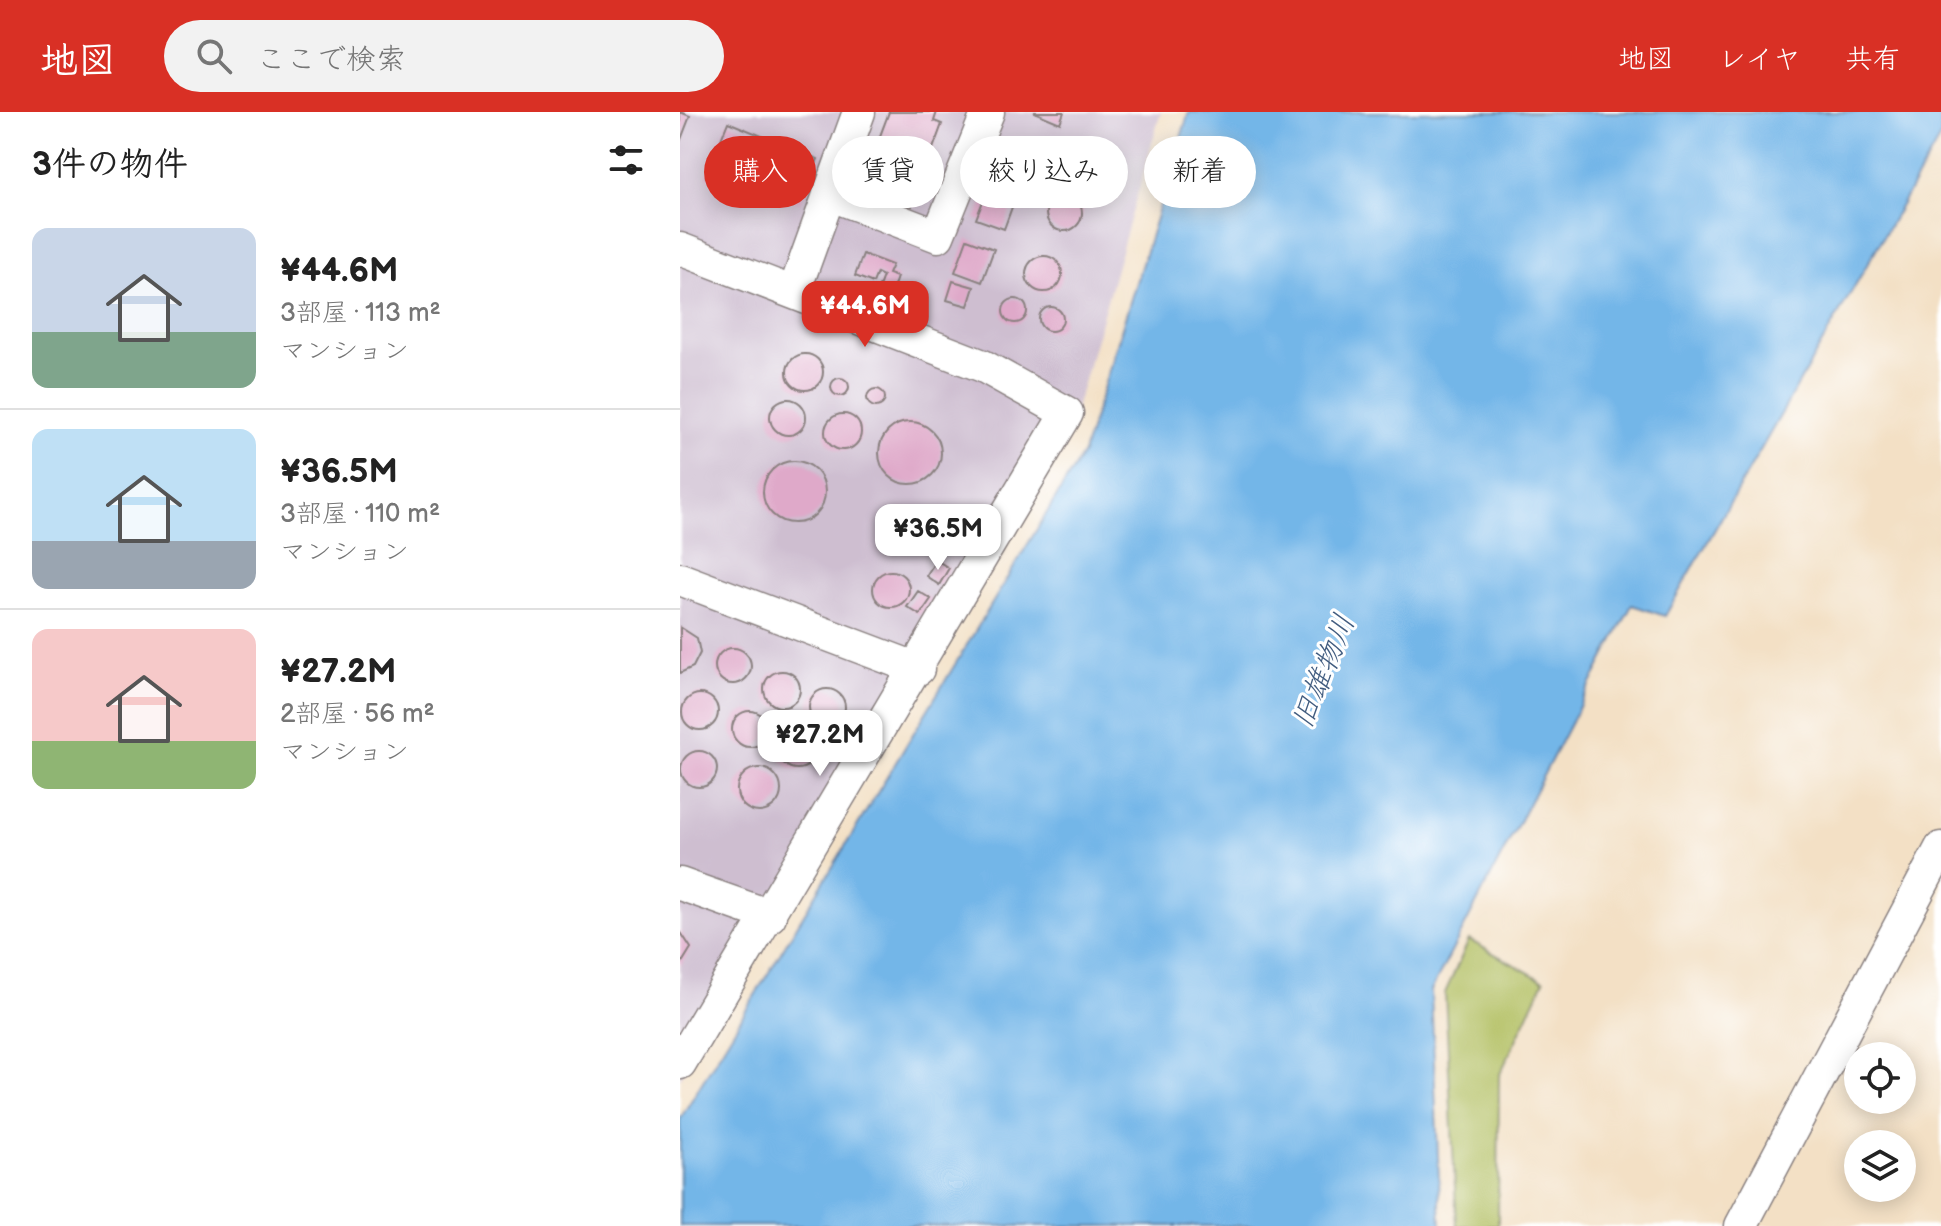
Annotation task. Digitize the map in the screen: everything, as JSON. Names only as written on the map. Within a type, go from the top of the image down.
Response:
[{"type":"street","points":[[794,292],[859,112]]},
{"type":"street","points":[[829,194],[938,236],[988,112]]},
{"type":"street","points":[[680,249],[983,366],[1067,413],[918,669],[680,1063]]},
{"type":"street","points":[[680,579],[918,669]]},
{"type":"street","points":[[1741,1226],[1941,848]]},
{"type":"street","points":[[680,884],[770,916]]},
{"type":"shaded area","points":[[680,112],[1161,112],[1154,136],[1144,136],[1144,171],[1070,429],[680,1079]]},
{"type":"green space","points":[[1469,940],[1544,981],[1499,1076],[1498,1226],[1457,1226],[1445,993]]},
{"type":"water","name":"旧雄物川","points":[[1189,112],[1941,112],[1941,136],[1665,616],[1632,605],[1431,991],[1441,1226],[680,1226],[680,1119],[1083,453],[1159,208],[1256,208],[1256,136],[1182,136]]},
{"type":"building","points":[[680,112],[690,116],[680,142]]},
{"type":"building","points":[[889,112],[937,112],[934,121],[942,124],[938,136],[880,136]]},
{"type":"building","points":[[1034,112],[1064,112],[1060,123]]},
{"type":"building","points":[[728,122],[762,136],[722,136]]},
{"type":"building","points":[[980,208],[1012,208],[1004,229],[976,219]]},
{"type":"building","points":[[1047,208],[1081,208],[1077,226],[1064,231],[1051,226],[1046,213]]},
{"type":"building","points":[[967,239],[994,249],[982,282],[955,272]]},
{"type":"building","points":[[863,254],[892,265],[888,274],[897,277],[892,292],[879,287],[883,276],[877,273],[873,283],[855,276]]},
{"type":"building","points":[[1044,256],[1057,261],[1062,274],[1057,287],[1044,292],[1031,287],[1026,274],[1031,261]]},
{"type":"building","points":[[953,281],[974,287],[968,306],[947,300]]},
{"type":"building","points":[[1015,299],[1026,306],[1027,311],[1020,322],[1015,323],[1004,316],[1003,311],[1010,300]]},
{"type":"building","points":[[1051,307],[1062,314],[1063,319],[1056,330],[1051,331],[1040,324],[1039,319],[1046,308]]},
{"type":"building","points":[[805,354],[818,359],[823,372],[818,385],[805,390],[792,385],[787,372],[792,359]]},
{"type":"building","points":[[840,378],[849,387],[840,396],[831,387]]},
{"type":"building","points":[[876,389],[885,398],[876,407],[867,398]]},
{"type":"building","points":[[788,399],[801,404],[806,417],[801,430],[788,435],[775,430],[770,417],[775,404]]},
{"type":"building","points":[[843,414],[855,420],[861,432],[855,444],[843,450],[831,444],[825,432],[831,420]]},
{"type":"building","points":[[910,422],[922,424],[932,431],[939,441],[939,465],[932,475],[922,482],[910,484],[898,482],[888,475],[881,465],[879,453],[881,441],[888,431],[898,424]]},
{"type":"building","points":[[794,461],[806,463],[816,470],[823,480],[823,504],[816,514],[806,521],[794,523],[782,521],[772,514],[765,504],[763,492],[765,480],[772,470],[782,463]]},
{"type":"building","points":[[936,560],[949,568],[939,585],[926,576]]},
{"type":"building","points":[[891,571],[903,577],[909,589],[903,601],[891,607],[879,601],[873,589],[879,577]]},
{"type":"building","points":[[918,591],[931,599],[920,615],[907,607]]},
{"type":"building","points":[[680,627],[697,638],[700,653],[693,667],[680,673]]},
{"type":"building","points":[[733,648],[745,654],[751,666],[745,678],[733,684],[721,678],[715,666],[721,654]]},
{"type":"building","points":[[782,671],[794,677],[800,689],[794,701],[782,707],[770,701],[764,689],[770,677]]},
{"type":"building","points":[[827,689],[839,695],[845,707],[839,719],[827,725],[815,719],[809,707],[815,695]]},
{"type":"building","points":[[700,694],[712,700],[718,712],[712,724],[700,730],[688,724],[682,712],[688,700]]},
{"type":"building","points":[[750,711],[762,717],[768,729],[762,741],[750,747],[738,741],[732,729],[738,717]]},
{"type":"building","points":[[797,733],[809,739],[815,751],[809,763],[797,769],[785,763],[779,751],[785,739]]},
{"type":"building","points":[[699,751],[712,756],[717,769],[712,782],[699,787],[686,782],[681,769],[686,756]]},
{"type":"building","points":[[759,768],[775,774],[781,790],[775,806],[759,812],[743,806],[737,790],[743,774]]},
{"type":"building","points":[[680,931],[691,948],[680,966]]}]
